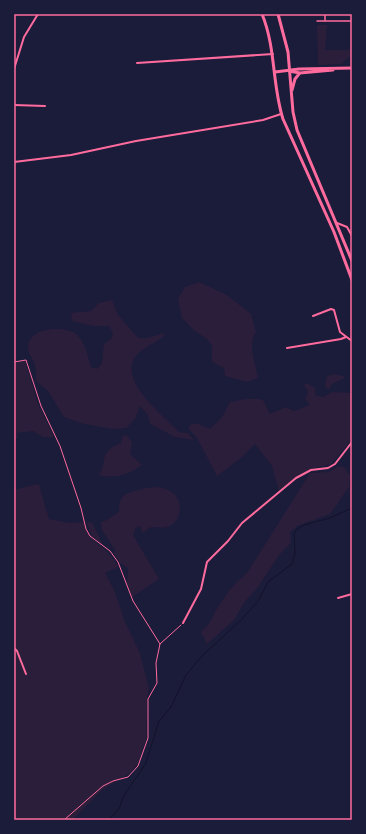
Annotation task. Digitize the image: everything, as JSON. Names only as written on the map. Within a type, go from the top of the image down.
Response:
[{"type":"street","points":[[14,69],[24,37],[38,14]]},
{"type":"street","points":[[262,14],[270,36],[281,114],[334,232],[352,280]]},
{"type":"street","points":[[278,14],[286,46],[290,71],[293,112],[298,134],[352,261]]},
{"type":"street","points":[[325,14],[325,21]]},
{"type":"street","points":[[317,21],[352,21]]},
{"type":"street","points":[[137,63],[273,54]]},
{"type":"street","points":[[275,72],[290,71],[301,68],[352,68]]},
{"type":"street","points":[[290,71],[300,74],[339,68]]},
{"type":"street","points":[[291,92],[295,79],[300,74]]},
{"type":"street","points":[[14,105],[45,106]]},
{"type":"street","points":[[14,162],[71,154],[136,141],[263,120],[281,114]]},
{"type":"street","points":[[337,223],[347,227],[352,236]]},
{"type":"street","points":[[313,316],[331,309],[334,310],[340,332],[352,341]]},
{"type":"street","points":[[287,348],[342,339],[346,337]]},
{"type":"street","points":[[183,623],[202,589],[207,562],[228,541],[242,523],[296,478],[311,470],[328,468],[335,464],[352,442]]},
{"type":"street","points":[[338,598],[352,594]]},
{"type":"street","points":[[14,648],[17,651],[26,674]]},
{"type":"path","points":[[14,362],[26,360],[40,406],[60,446],[81,508],[86,529],[90,536],[110,551],[118,562],[133,601],[160,644]]},
{"type":"path","points":[[64,820],[103,786],[128,777],[138,766],[148,738],[148,699],[156,688],[156,663],[160,644],[183,623]]},
{"type":"shaded area","points":[[317,25],[327,25],[325,50],[352,50],[352,55],[341,64],[318,65]]},
{"type":"shaded area","points":[[199,282],[227,295],[251,314],[256,332],[253,337],[252,348],[258,378],[247,382],[225,376],[224,368],[212,362],[212,346],[208,340],[194,330],[182,318],[178,299],[185,287]]},
{"type":"shaded area","points":[[112,300],[118,315],[138,338],[147,338],[164,333],[163,337],[136,356],[132,368],[133,378],[146,398],[155,408],[179,432],[188,433],[194,440],[175,437],[150,424],[148,415],[140,406],[135,419],[126,428],[113,429],[84,424],[64,417],[48,391],[36,381],[35,365],[28,351],[29,342],[38,333],[45,330],[67,330],[77,335],[83,343],[91,367],[97,369],[102,363],[104,344],[111,339],[113,333],[109,326],[93,326],[72,321],[71,313],[91,311],[99,303]]},
{"type":"shaded area","points":[[25,361],[38,404],[54,437],[43,437],[33,431],[17,433],[18,438],[14,439],[14,363]]},
{"type":"shaded area","points":[[334,374],[345,378],[332,384],[328,390],[325,386],[327,376]]},
{"type":"shaded area","points":[[307,383],[315,388],[315,395],[323,397],[332,392],[352,393],[352,437],[331,464],[308,470],[279,491],[272,466],[255,444],[241,458],[217,476],[197,438],[188,428],[191,424],[199,424],[210,429],[222,417],[230,402],[246,399],[263,400],[270,414],[286,407],[294,411],[310,405],[305,399],[308,392],[304,385]]},
{"type":"shaded area","points":[[127,435],[132,443],[130,454],[142,465],[122,475],[111,477],[99,475],[106,453],[121,443],[123,436]]},
{"type":"shaded area","points":[[339,466],[344,467],[350,476],[349,487],[330,514],[297,526],[290,532],[291,543],[279,555],[258,587],[243,604],[235,619],[207,644],[201,632],[210,621],[229,591],[247,573],[310,473],[328,472]]},
{"type":"shaded area","points":[[37,484],[39,485],[49,519],[69,523],[84,522],[89,535],[110,554],[118,567],[105,573],[115,592],[125,622],[140,653],[149,689],[147,697],[146,738],[138,764],[131,772],[102,790],[72,820],[14,820],[14,490]]},
{"type":"shaded area","points":[[160,487],[171,491],[176,496],[180,508],[178,517],[173,524],[168,527],[151,527],[143,533],[140,526],[136,528],[133,535],[159,579],[132,597],[127,583],[128,568],[120,563],[114,553],[115,550],[102,530],[101,522],[119,512],[119,504],[121,499],[128,493],[145,488]]},
{"type":"shaded area","points":[[90,522],[93,524],[103,545],[92,536],[87,523]]},
{"type":"waterway","points":[[109,820],[120,807],[123,797],[146,763],[159,721],[171,707],[186,675],[201,657],[242,619],[258,601],[268,582],[292,564],[295,553],[294,534],[296,530],[304,525],[330,518],[352,508]]}]
